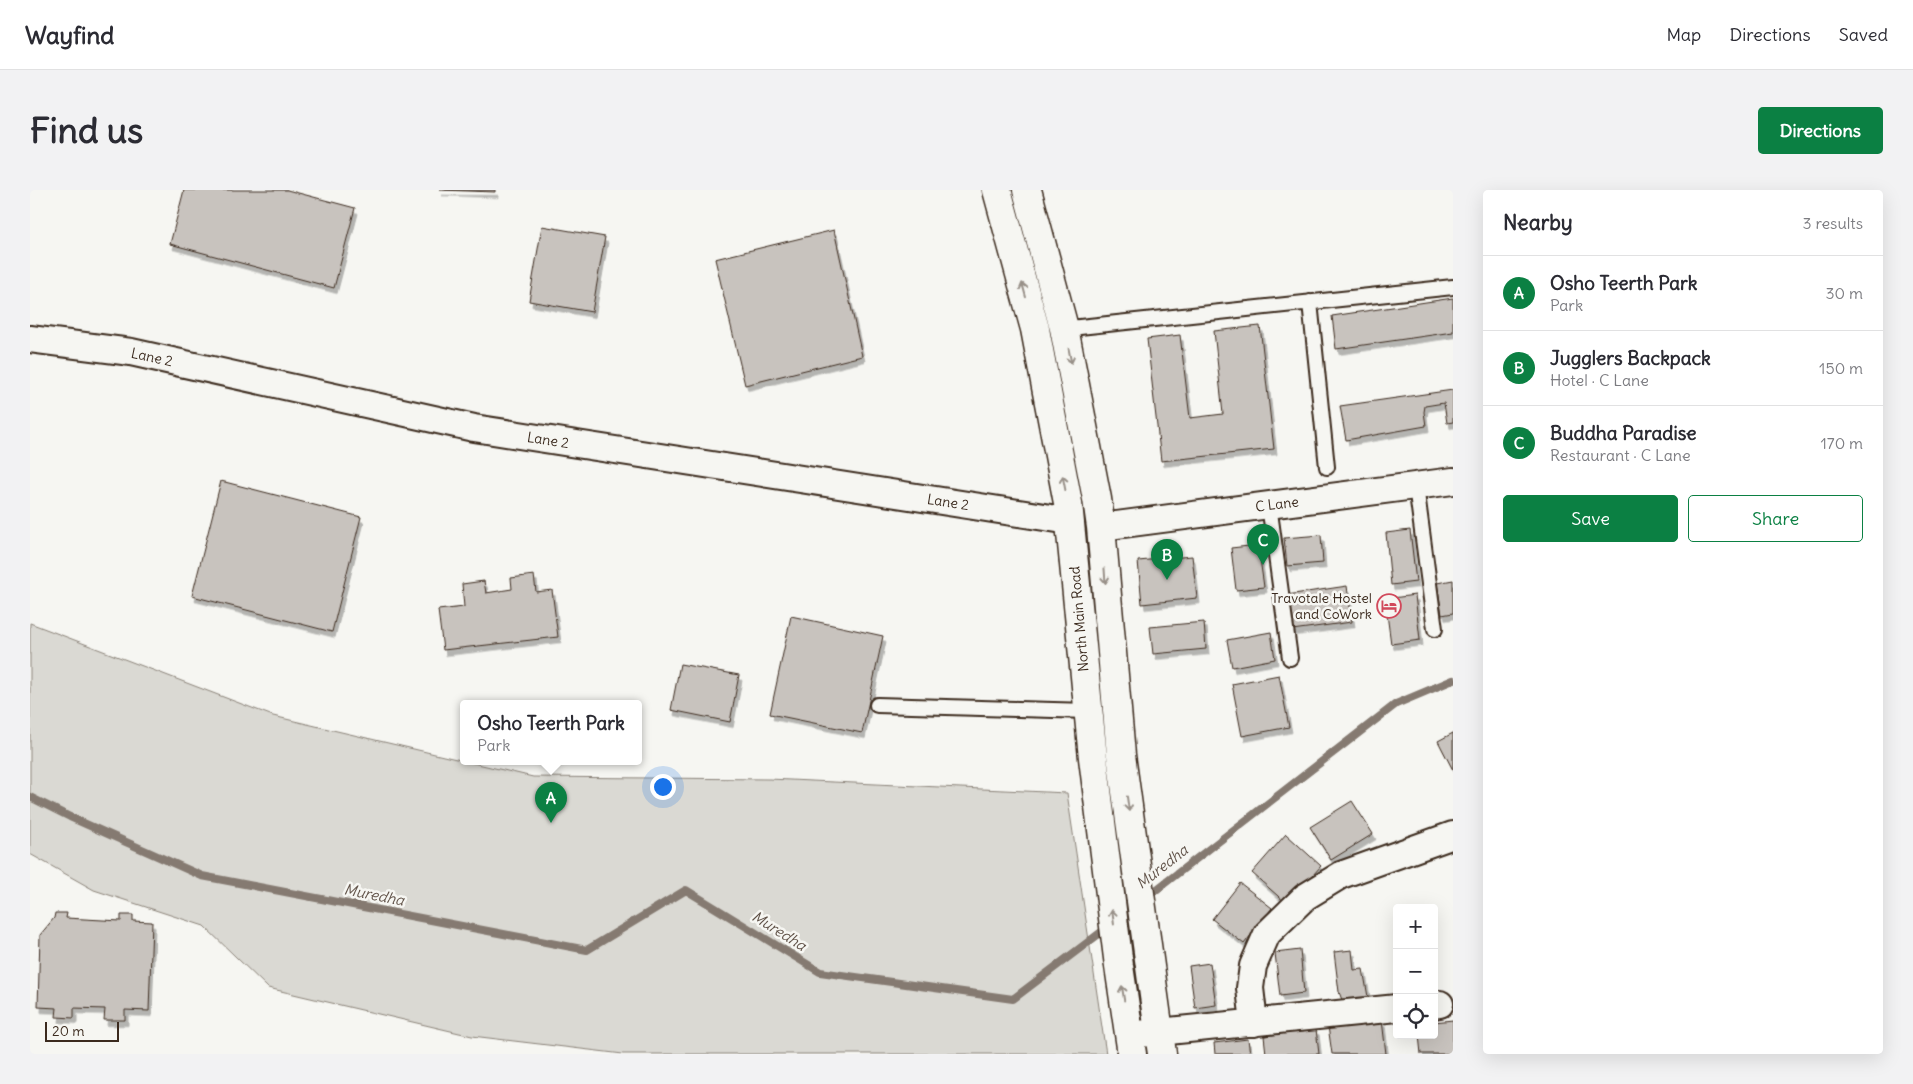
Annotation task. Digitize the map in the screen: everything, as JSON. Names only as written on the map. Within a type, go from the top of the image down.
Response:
[{"type":"main road","name":"North Main Road","points":[[997,190],[1035,329],[1068,504],[1092,758],[1131,1044]]},
{"type":"main road","name":"North Main Road","points":[[1028,190],[1064,328],[1101,527],[1121,755],[1161,1042]]},
{"type":"street","name":"Lane 2","points":[[30,339],[131,352],[474,428],[1070,521]]},
{"type":"street","name":"C Lane","points":[[1101,527],[1453,481]]},
{"type":"street","points":[[1254,1023],[1250,988],[1253,966],[1267,934],[1305,897],[1341,875],[1453,834]]},
{"type":"street","points":[[1131,1044],[1161,1042],[1254,1023],[1393,1008]]},
{"type":"lane","points":[[1035,329],[1064,328],[1453,287]]},
{"type":"lane","points":[[1310,302],[1327,467]]},
{"type":"lane","points":[[1416,486],[1435,629]]},
{"type":"lane","points":[[1269,505],[1290,658]]},
{"type":"lane","points":[[877,705],[1088,711]]},
{"type":"shaded area","points":[[30,623],[273,716],[460,760],[460,765],[482,765],[533,777],[769,779],[1067,793],[1106,1054],[623,1054],[472,1036],[268,988],[204,926],[94,890],[30,854]]},
{"type":"building","points":[[184,190],[287,190],[355,208],[334,288],[170,244]]},
{"type":"building","points":[[439,190],[495,190],[495,192]]},
{"type":"building","points":[[542,226],[605,237],[592,312],[529,301]]},
{"type":"building","points":[[834,230],[862,356],[745,385],[715,259]]},
{"type":"building","points":[[1453,298],[1453,332],[1336,349],[1332,316]]},
{"type":"building","points":[[1260,326],[1274,449],[1161,461],[1147,339],[1180,335],[1190,418],[1223,414],[1214,331]]},
{"type":"building","points":[[1453,390],[1453,422],[1447,423],[1444,403],[1425,406],[1426,426],[1346,440],[1340,406]]},
{"type":"building","points":[[221,481],[361,517],[332,632],[192,596]]},
{"type":"building","points":[[1410,530],[1416,582],[1391,585],[1386,533]]},
{"type":"building","points":[[1321,535],[1323,563],[1287,566],[1284,538]]},
{"type":"building","points":[[1258,545],[1264,587],[1236,590],[1231,548]]},
{"type":"building","points":[[1192,556],[1197,598],[1142,604],[1138,561]]},
{"type":"building","points":[[534,575],[536,592],[552,590],[558,637],[443,650],[438,610],[464,607],[462,584],[484,581],[486,593],[512,589],[511,578]]},
{"type":"building","points":[[1453,580],[1453,613],[1442,615],[1437,583]]},
{"type":"building","points":[[1347,586],[1352,622],[1292,630],[1287,595]]},
{"type":"building","points":[[1415,595],[1420,640],[1391,644],[1385,599]]},
{"type":"building","points":[[791,616],[883,636],[862,733],[770,714]]},
{"type":"building","points":[[1204,622],[1206,649],[1153,654],[1150,627]]},
{"type":"building","points":[[1271,632],[1275,659],[1232,667],[1227,640]]},
{"type":"building","points":[[680,664],[739,675],[730,722],[671,710]]},
{"type":"building","points":[[1279,675],[1289,727],[1242,736],[1232,684]]},
{"type":"building","points":[[1453,733],[1453,770],[1438,741]]},
{"type":"building","points":[[1352,801],[1373,834],[1331,860],[1310,827]]},
{"type":"building","points":[[1286,834],[1321,866],[1287,904],[1252,873]]},
{"type":"building","points":[[1240,883],[1272,908],[1244,944],[1212,919]]},
{"type":"building","points":[[55,913],[67,913],[66,918],[121,921],[121,915],[133,915],[133,921],[152,922],[149,1011],[125,1010],[125,1020],[104,1020],[105,1009],[74,1008],[74,1018],[56,1017],[57,1008],[38,1007],[40,935],[54,918]]},
{"type":"building","points":[[1300,950],[1304,993],[1280,996],[1275,953]]},
{"type":"building","points":[[1352,950],[1354,970],[1363,969],[1368,997],[1342,1000],[1339,992],[1334,952]]},
{"type":"building","points":[[1210,963],[1216,1005],[1195,1008],[1189,966]]},
{"type":"building","points":[[1382,1020],[1386,1054],[1332,1054],[1328,1026]]},
{"type":"building","points":[[1453,1020],[1453,1054],[1421,1054],[1419,1039],[1438,1039],[1438,1022]]},
{"type":"building","points":[[1316,1029],[1319,1054],[1266,1054],[1264,1036]]},
{"type":"building","points":[[1248,1039],[1250,1054],[1215,1054],[1214,1043]]},
{"type":"waterway","name":"Muredha","points":[[1147,897],[1396,704],[1453,680]]},
{"type":"waterway","name":"Muredha","points":[[30,797],[202,876],[587,950],[686,890],[820,972],[1013,999],[1108,927]]},
{"type":"place","name":"Buddha Paradise","points":[[1263,565]]},
{"type":"place","name":"Jugglers Backpack","points":[[1167,580]]},
{"type":"place","name":"Travotale Hostel and CoWork","points":[[1389,606]]},
{"type":"place","name":"Osho Teerth Park","points":[[551,823]]}]
